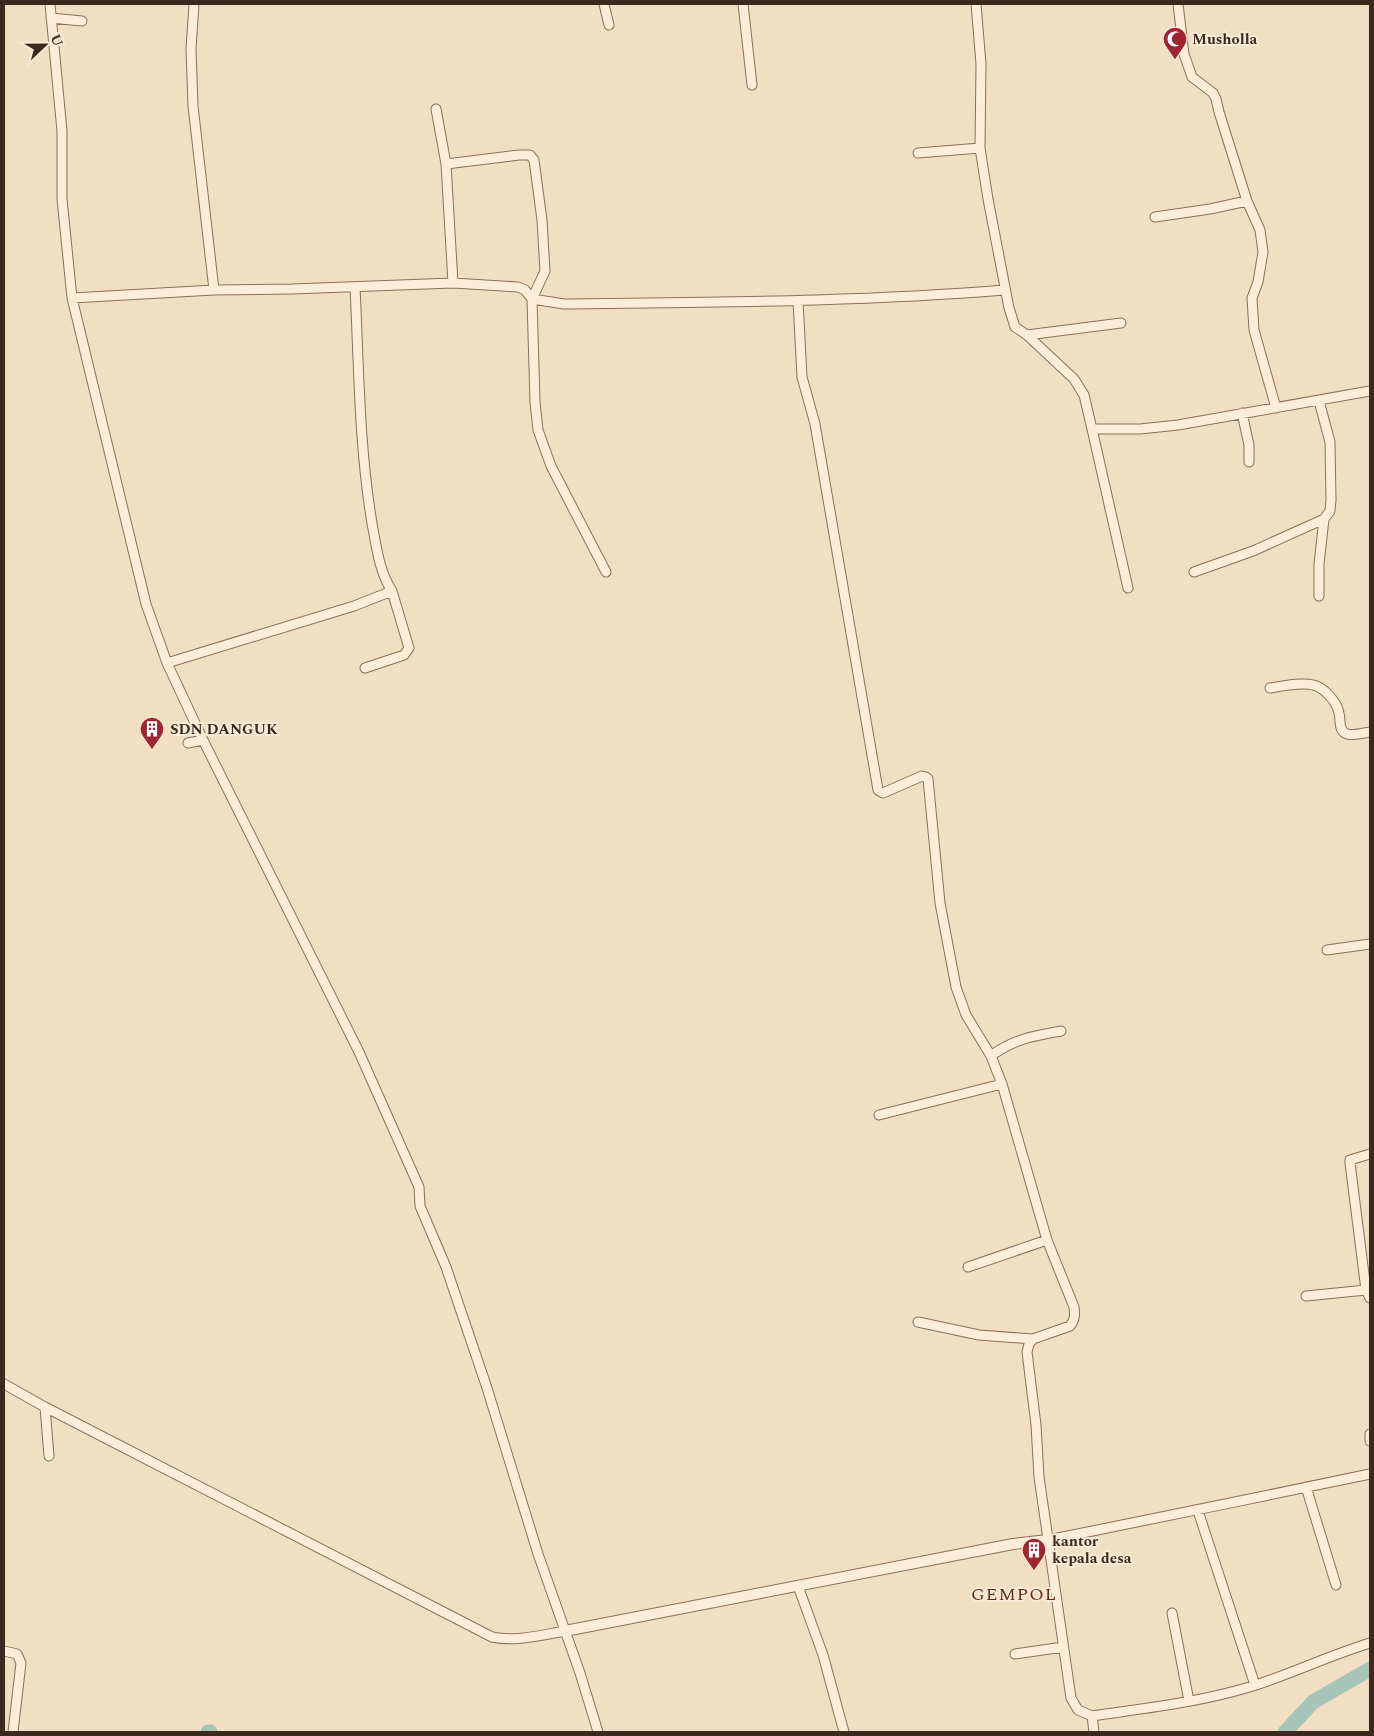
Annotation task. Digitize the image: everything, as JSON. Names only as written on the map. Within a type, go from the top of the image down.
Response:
[{"type":"street","points":[[50,4],[62,131],[62,199],[72,298],[146,604],[167,663],[203,740],[359,1052],[419,1187],[420,1206],[446,1267],[487,1388],[538,1554],[598,1732]]},
{"type":"street","points":[[194,4],[191,49],[194,106],[214,290]]},
{"type":"street","points":[[604,4],[609,25]]},
{"type":"street","points":[[743,4],[752,85]]},
{"type":"street","points":[[976,4],[981,64],[980,148],[1004,290],[1015,326],[1074,380],[1084,395],[1128,588]]},
{"type":"street","points":[[1178,4],[1184,54],[1189,70],[1192,77],[1213,93],[1216,99],[1247,201],[1260,230],[1263,252],[1258,282],[1252,298],[1254,330],[1276,408]]},
{"type":"street","points":[[51,18],[82,21]]},
{"type":"street","points":[[436,109],[446,164],[452,283]]},
{"type":"street","points":[[918,153],[980,148]]},
{"type":"street","points":[[446,164],[519,155],[530,155],[532,157],[542,220],[545,271],[532,300],[534,402],[538,430],[551,466],[606,572]]},
{"type":"street","points":[[1155,217],[1210,209],[1247,201]]},
{"type":"street","points":[[72,298],[214,290],[452,283],[518,287],[525,290],[532,300],[564,304],[798,301],[923,296],[1004,290]]},
{"type":"street","points":[[355,287],[364,466],[378,554],[386,582],[392,590],[409,648],[404,655],[365,668]]},
{"type":"street","points":[[798,301],[802,378],[816,424],[878,790],[883,793],[922,776],[926,776],[928,779],[940,903],[956,987],[966,1015],[991,1056],[1002,1084],[1048,1240],[1074,1307],[1075,1315],[1074,1322],[1070,1326],[1033,1339],[979,1336],[918,1322]]},
{"type":"street","points":[[1027,335],[1121,323]]},
{"type":"street","points":[[1092,429],[1140,429],[1178,425],[1370,391]]},
{"type":"street","points":[[1194,572],[1253,551],[1324,519],[1330,511],[1330,442],[1319,401]]},
{"type":"street","points":[[1242,414],[1249,444],[1249,462]]},
{"type":"street","points":[[1320,596],[1319,564],[1324,519]]},
{"type":"street","points":[[167,663],[354,606],[392,590]]},
{"type":"street","points":[[1270,688],[1304,684],[1314,685],[1330,696],[1336,705],[1339,713],[1340,727],[1343,732],[1347,734],[1370,732]]},
{"type":"street","points":[[188,743],[203,740]]},
{"type":"street","points":[[1327,950],[1370,944]]},
{"type":"street","points":[[991,1056],[1004,1046],[1025,1038],[1061,1031]]},
{"type":"street","points":[[879,1115],[1002,1084]]},
{"type":"street","points":[[1306,1296],[1368,1294],[1350,1160],[1370,1154]]},
{"type":"street","points":[[968,1266],[1048,1240]]},
{"type":"street","points":[[1033,1339],[1029,1344],[1027,1352],[1036,1425],[1039,1478],[1071,1698],[1078,1710],[1092,1716],[1189,1701],[1255,1685],[1335,1654],[1370,1643]]},
{"type":"street","points":[[4,1384],[45,1407],[492,1637],[512,1639],[565,1631],[1013,1544],[1048,1540],[1198,1511],[1232,1502],[1370,1474]]},
{"type":"street","points":[[45,1407],[49,1456]]},
{"type":"street","points":[[1370,1434],[1370,1441]]},
{"type":"street","points":[[1306,1487],[1336,1585]]},
{"type":"street","points":[[1198,1511],[1255,1685]]},
{"type":"street","points":[[798,1586],[823,1655],[844,1732]]},
{"type":"street","points":[[1172,1613],[1189,1701]]},
{"type":"street","points":[[1015,1654],[1063,1647]]},
{"type":"street","points":[[4,1651],[17,1654],[21,1663],[13,1732]]},
{"type":"street","points":[[1092,1716],[1094,1732]]},
{"type":"waterway","points":[[1285,1732],[1313,1702],[1370,1669]]},
{"type":"place","name":"Musholla","points":[[1175,60]]},
{"type":"place","name":"SDN DANGUK","points":[[152,750]]},
{"type":"place","name":"kantor kepala desa","points":[[1034,1571]]},
{"type":"district","name":"GEMPOL","points":[[1014,1594]]}]
